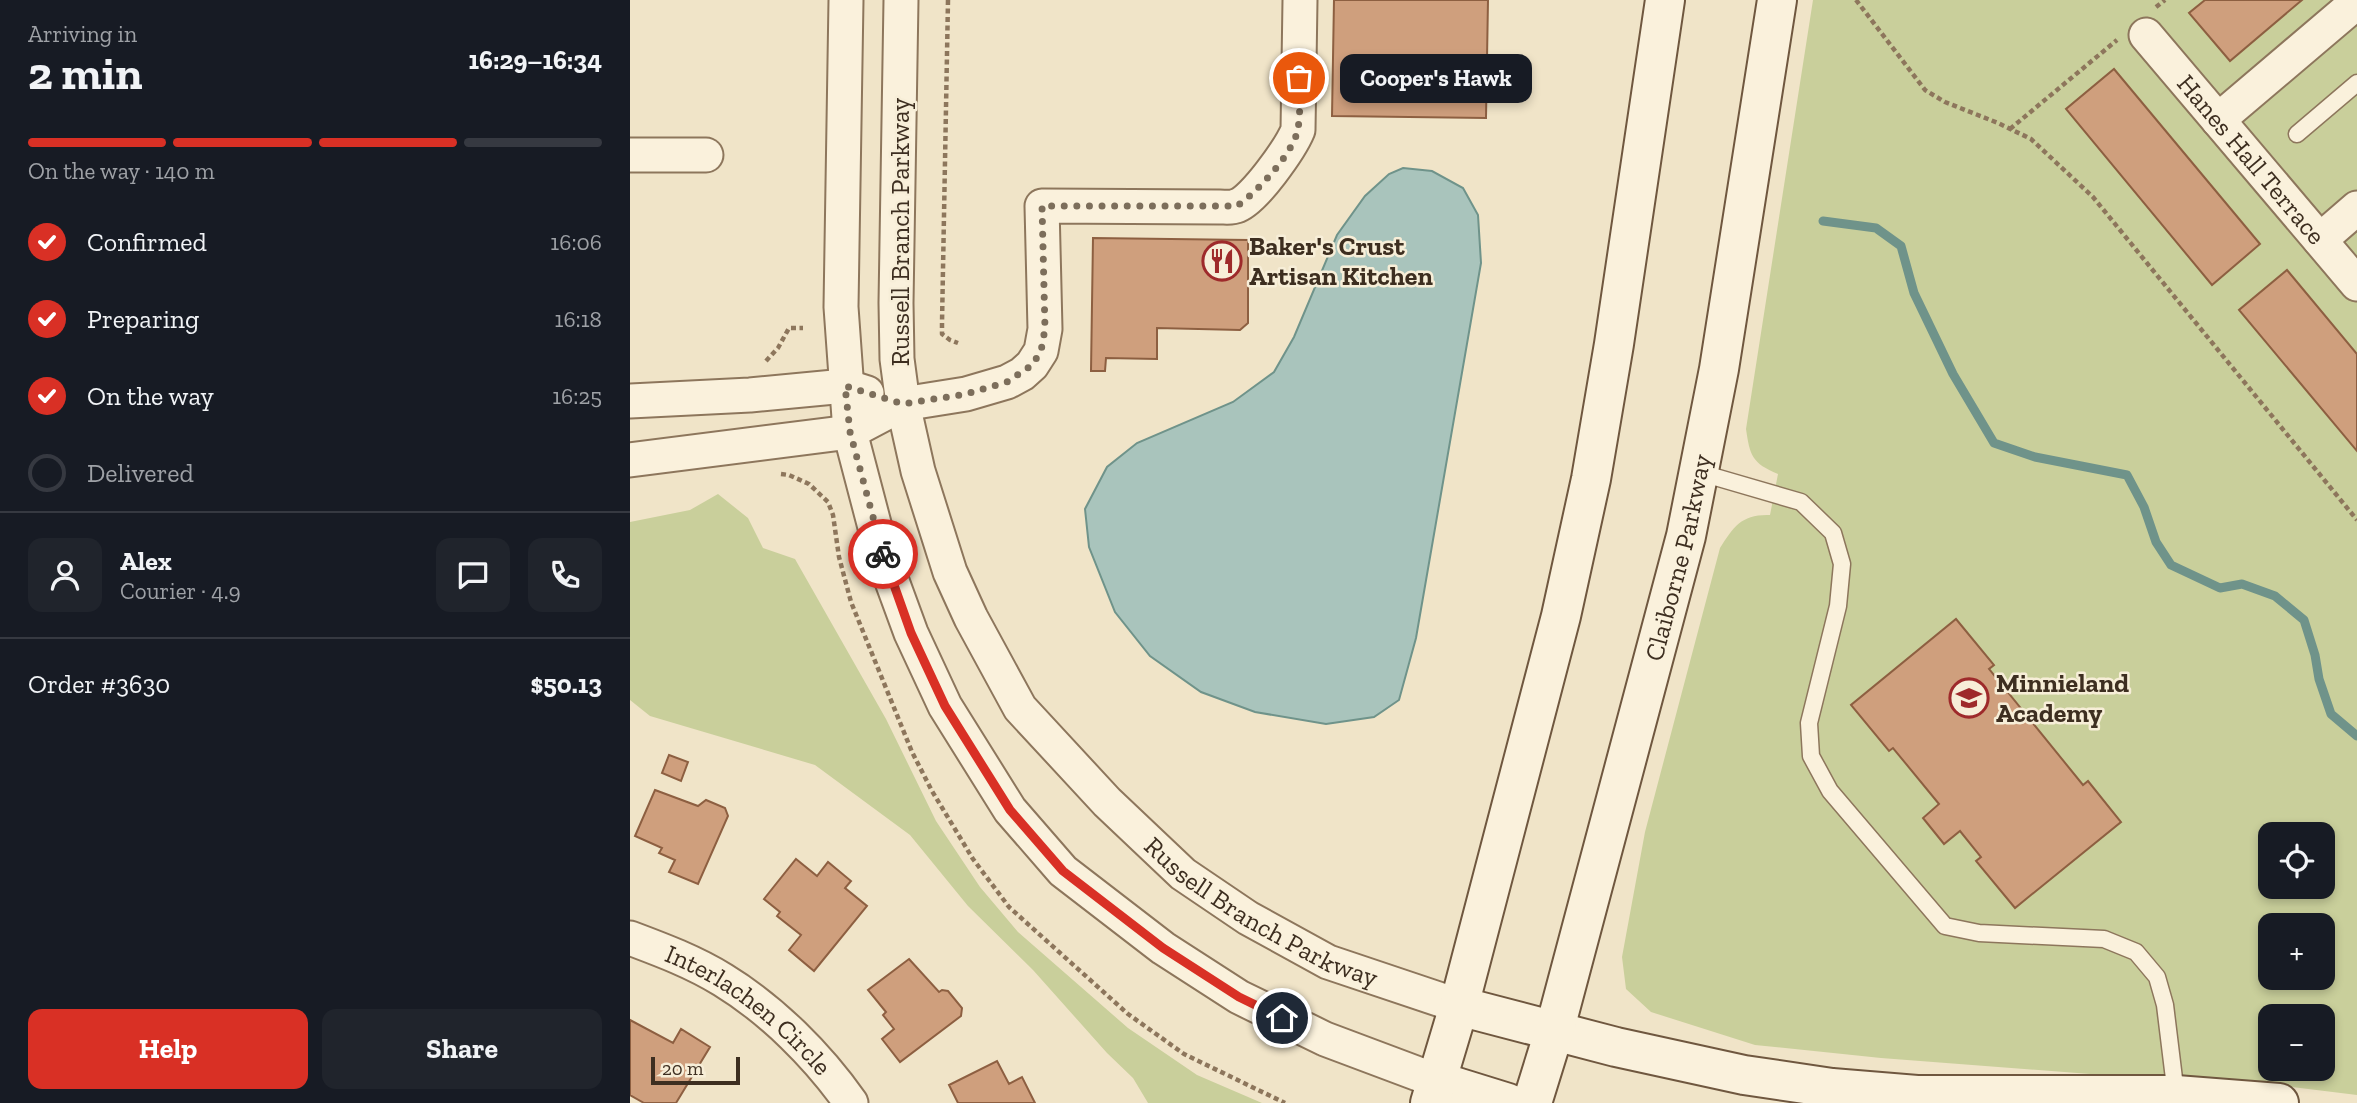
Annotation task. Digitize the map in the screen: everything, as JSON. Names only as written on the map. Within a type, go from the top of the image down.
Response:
[{"type":"main road","points":[[1508,1103],[1434,1092],[1561,616],[1591,479],[1614,344],[1665,0]]},
{"type":"main road","name":"Claiborne Parkway","points":[[1532,1103],[1554,1032],[1683,549],[1718,369],[1777,0]]},
{"type":"main road","name":"Russell Branch Parkway","points":[[1459,1006],[1554,1032],[1744,1074],[1832,1088],[1917,1095],[2176,1095],[2279,1103]]},
{"type":"street","points":[[846,0],[841,307],[850,432],[883,554],[911,633],[945,706],[1010,810],[1063,871],[1163,948],[1239,997],[1434,1092]]},
{"type":"street","name":"Russell Branch Parkway","points":[[901,0],[896,303],[897,359],[903,404],[932,519],[950,572],[971,618],[1020,708],[1098,793],[1183,874],[1248,918],[1328,962],[1459,1006]]},
{"type":"street","points":[[630,460],[850,432],[903,404],[966,394],[1007,382],[1032,365],[1041,351],[1045,329],[1042,206],[1220,207],[1237,206],[1249,198],[1291,147],[1298,130],[1300,0]]},
{"type":"street","points":[[2218,120],[2357,2]]},
{"type":"street","name":"Hanes Hall Terrace","points":[[2138,28],[2357,284]]},
{"type":"street","points":[[630,155],[706,155]]},
{"type":"street","points":[[2320,240],[2357,208]]},
{"type":"street","points":[[630,401],[750,395],[845,386],[903,404]]},
{"type":"street","name":"Interlachen Circle","points":[[630,938],[687,961],[725,981],[805,1048],[851,1103]]},
{"type":"lane","points":[[2297,134],[2357,83]]},
{"type":"lane","points":[[1698,472],[1801,502],[1833,533],[1842,564],[1838,606],[1809,723],[1811,756],[1830,792],[1945,926],[1979,933],[2104,939],[2136,952],[2157,977],[2165,1005],[2176,1095]]},
{"type":"path","points":[[948,0],[942,334],[958,343]]},
{"type":"path","points":[[1856,0],[1925,90],[1945,102],[2031,139],[2092,197],[2357,520]]},
{"type":"path","points":[[2010,129],[2138,28],[2165,0]]},
{"type":"green space","points":[[1813,0],[2357,0],[2357,1095],[2235,1080],[2103,1075],[1881,1058],[1755,1045],[1651,1012],[1626,989],[1622,957],[1645,832],[1720,548],[1730,533],[1746,519],[1770,515],[1778,474],[1758,462],[1749,446],[1746,429]]},
{"type":"green space","points":[[718,494],[748,518],[763,548],[795,559],[886,719],[936,821],[980,887],[1018,932],[1128,1028],[1197,1075],[1262,1103],[1148,1103],[1133,1078],[1033,970],[968,906],[910,835],[815,765],[650,716],[630,700],[630,522],[690,510]]},
{"type":"water","points":[[1403,168],[1432,171],[1463,188],[1478,215],[1481,263],[1416,638],[1399,700],[1374,717],[1326,724],[1255,712],[1201,692],[1150,656],[1115,612],[1089,547],[1085,509],[1107,467],[1137,443],[1233,402],[1274,372],[1294,337],[1337,235],[1365,196],[1389,174]]},
{"type":"building","points":[[1334,0],[1488,0],[1486,118],[1332,116]]},
{"type":"building","points":[[2205,0],[2302,0],[2230,61],[2189,13]]},
{"type":"building","points":[[2114,69],[2260,244],[2212,285],[2066,109]]},
{"type":"building","points":[[1093,238],[1248,240],[1248,323],[1240,330],[1157,328],[1157,359],[1106,358],[1105,371],[1091,371]]},
{"type":"building","points":[[2287,270],[2357,354],[2357,451],[2239,310]]},
{"type":"building","name":"Minnieland Academy","points":[[1956,619],[1994,665],[1989,669],[2083,785],[2088,781],[2121,822],[2015,908],[1976,861],[1981,857],[1960,831],[1944,844],[1923,818],[1939,804],[1893,748],[1889,751],[1851,705]]},
{"type":"building","points":[[669,755],[688,762],[681,781],[662,773]]},
{"type":"building","points":[[655,790],[698,806],[706,800],[725,808],[728,816],[698,884],[669,872],[675,860],[659,853],[662,848],[635,836]]},
{"type":"building","points":[[796,859],[817,876],[828,862],[851,881],[845,888],[867,906],[814,971],[789,950],[801,935],[777,916],[780,912],[764,899]]},
{"type":"building","points":[[909,959],[939,992],[948,991],[962,1008],[961,1016],[900,1062],[882,1039],[894,1029],[883,1015],[886,1012],[868,990]]},
{"type":"building","points":[[630,1020],[673,1043],[681,1029],[710,1047],[676,1103],[644,1103],[630,1095]]},
{"type":"building","points":[[997,1061],[1009,1084],[1022,1077],[1035,1103],[958,1103],[949,1085]]},
{"type":"waterway","points":[[1823,221],[1876,228],[1901,246],[1914,293],[1953,374],[1994,443],[2035,457],[2127,475],[2144,507],[2156,542],[2171,565],[2220,588],[2242,584],[2275,596],[2304,620],[2331,714],[2357,736]]},
{"type":"way so far","points":[[883,554],[850,432],[845,386],[903,404],[966,394],[1007,382],[1022,374],[1041,351],[1045,329],[1042,206],[1237,206],[1249,198],[1291,147],[1298,130],[1299,78]]},
{"type":"place","name":"Cooper's Hawk","points":[[1299,78]]},
{"type":"place","name":"Baker's Crust Artisan Kitchen","points":[[1222,261]]},
{"type":"place","name":"Minnieland Academy","points":[[1969,698]]},
{"type":"route","points":[[883,554],[911,633],[945,706],[1010,810],[1063,871],[1163,948],[1239,997],[1282,1018]]}]
